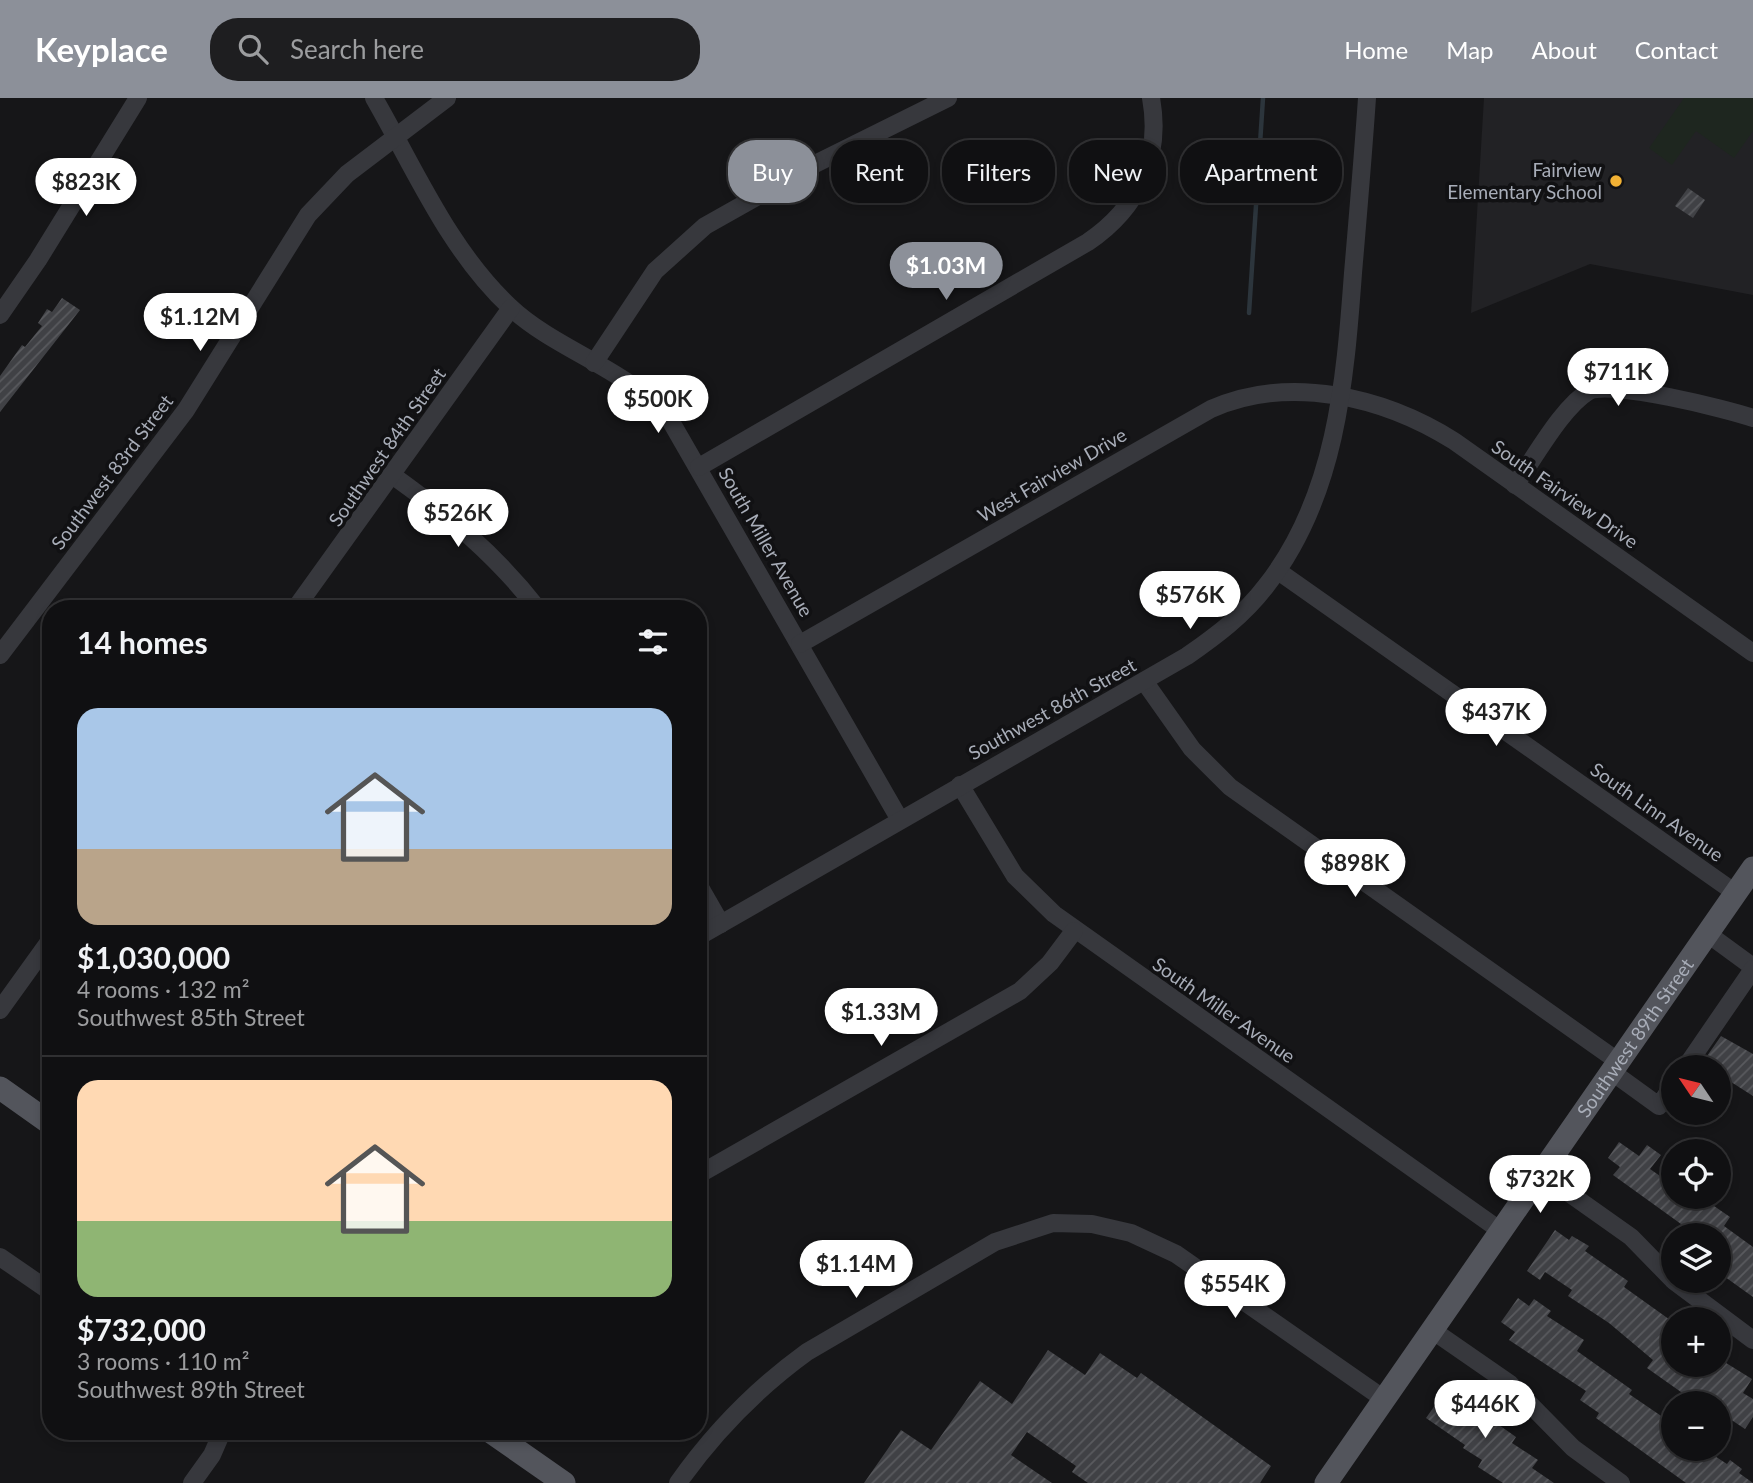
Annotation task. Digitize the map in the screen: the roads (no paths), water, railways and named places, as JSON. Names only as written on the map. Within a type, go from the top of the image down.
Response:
[{"type":"main road","name":"Southwest 89th Street","points":[[1326,1483],[1753,868]]},
{"type":"main road","points":[[0,1088],[42,1118]]},
{"type":"main road","points":[[502,1440],[564,1483]]},
{"type":"street","points":[[0,315],[38,260],[138,98]]},
{"type":"street","name":"South Miller Avenue","points":[[374,98],[450,234],[511,308],[662,410],[699,467],[900,820]]},
{"type":"street","name":"Southwest 83rd Street","points":[[0,655],[186,410],[308,215],[335,185],[447,98]]},
{"type":"street","points":[[594,363],[655,271],[705,226],[815,164],[948,98]]},
{"type":"street","points":[[699,467],[1088,242],[1112,225],[1128,208],[1147,170],[1154,125],[1151,98]]},
{"type":"street","name":"Southwest 86th Street","points":[[707,932],[1187,656],[1231,624],[1278,571],[1315,502],[1334,434],[1346,361],[1367,98]]},
{"type":"street","name":"Southwest 84th Street","points":[[302,600],[511,308]]},
{"type":"street","points":[[1515,485],[1566,414],[1591,390],[1615,388],[1753,418]]},
{"type":"street","name":"West Fairview Drive","points":[[800,643],[1218,406],[1244,398],[1290,391],[1339,397]]},
{"type":"street","name":"South Fairview Drive","points":[[1339,397],[1367,402],[1417,419],[1753,653]]},
{"type":"street","points":[[392,475],[468,531],[496,558],[531,600]]},
{"type":"street","name":"South Linn Avenue","points":[[1278,571],[1737,894]]},
{"type":"street","points":[[1144,681],[1192,749],[1230,787],[1615,1068],[1659,1105],[1661,1102]]},
{"type":"street","name":"South Miller Avenue","points":[[960,785],[1015,876],[1039,902],[1074,931],[1501,1231]]},
{"type":"street","points":[[707,900],[721,924]]},
{"type":"street","points":[[707,1170],[1020,991],[1050,963],[1074,931]]},
{"type":"street","points":[[1694,1055],[1753,968],[1708,934]]},
{"type":"street","points":[[0,1010],[42,952]]},
{"type":"street","points":[[1542,1174],[1631,1237],[1661,1268]]},
{"type":"street","points":[[678,1483],[716,1433],[759,1390],[799,1359],[847,1327],[967,1257],[1014,1233],[1053,1223],[1092,1224],[1131,1233],[1176,1254],[1384,1399]]},
{"type":"street","points":[[0,1257],[42,1286]]},
{"type":"street","points":[[1689,1293],[1753,1340]]},
{"type":"street","points":[[1432,1331],[1510,1384],[1564,1440],[1621,1483]]},
{"type":"street","points":[[192,1483],[212,1455],[219,1440]]},
{"type":"waterway","points":[[1249,313],[1263,98]]},
{"type":"place","name":"Fairview Elementary School","points":[[1616,181]]}]
